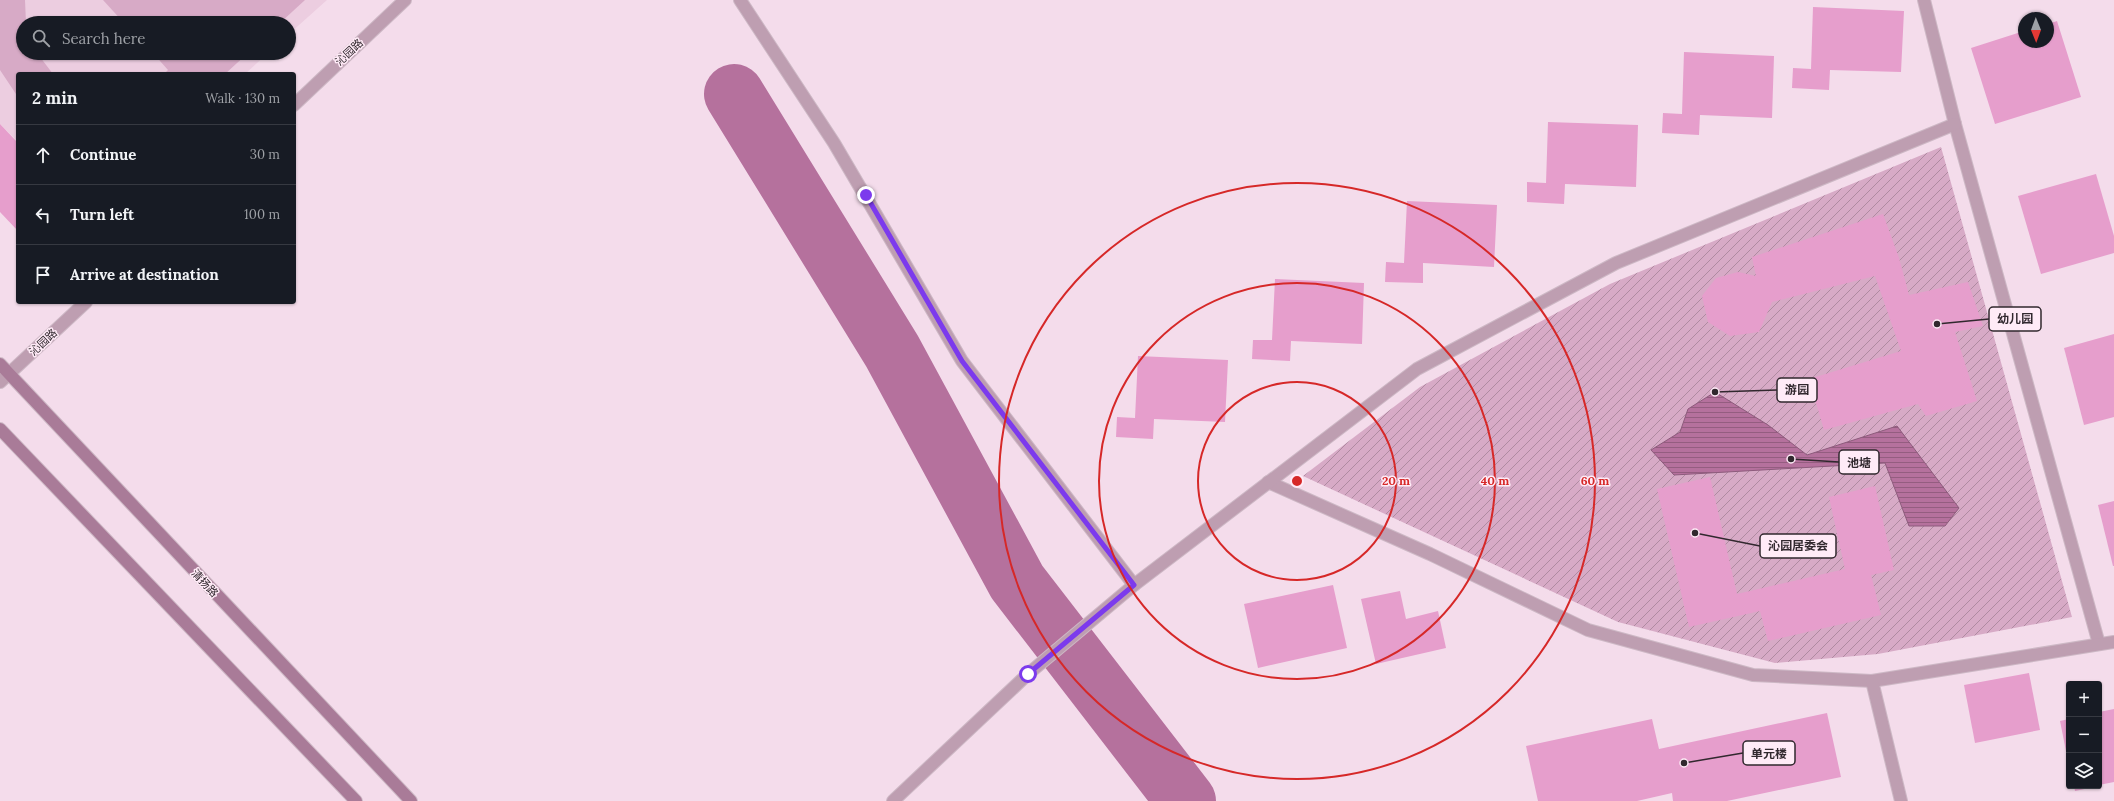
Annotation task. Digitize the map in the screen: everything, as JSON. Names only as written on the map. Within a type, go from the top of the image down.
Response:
[{"type":"main road","name":"清扬路","points":[[0,364],[411,801]]},
{"type":"main road","points":[[0,429],[356,801]]},
{"type":"street","name":"沁园路","points":[[296,103],[404,0]]},
{"type":"street","points":[[740,0],[834,143],[962,361],[1134,585]]},
{"type":"street","points":[[1924,0],[1954,124],[2099,644]]},
{"type":"street","points":[[893,801],[1028,674],[1134,585],[1416,369],[1616,263],[1954,124]]},
{"type":"street","name":"沁园路","points":[[0,382],[84,304]]},
{"type":"street","points":[[1268,482],[1419,549],[1588,630],[1753,675],[1872,681],[2114,642]]},
{"type":"street","points":[[1872,681],[1901,801]]},
{"type":"shaded area","points":[[0,0],[327,0],[296,28],[296,16],[16,16],[16,60],[260,60],[247,72],[16,72],[16,140],[0,124]]},
{"type":"shaded area","points":[[0,0],[25,0],[26,16],[16,16],[16,60],[42,60],[51,72],[16,72],[16,94],[0,70]]},
{"type":"shaded area","points":[[103,0],[305,0],[288,16],[118,16]]},
{"type":"shaded area","points":[[159,60],[240,60],[227,72],[166,72],[168,70]]},
{"type":"shaded area","points":[[1941,147],[2072,617],[1878,654],[1775,663],[1618,622],[1303,476],[1420,387],[1610,284]]},
{"type":"shaded area","points":[[1715,392],[1768,425],[1807,455],[1897,426],[1959,508],[1945,526],[1909,526],[1885,463],[1674,475],[1651,450],[1680,432],[1688,409]]},
{"type":"building","points":[[1813,7],[1904,11],[1901,72],[1830,70],[1829,90],[1792,88],[1793,68],[1811,69]]},
{"type":"building","points":[[2057,21],[2081,97],[1995,124],[1971,48],[2018,33],[2018,48],[2054,48],[2054,22]]},
{"type":"building","points":[[1684,52],[1774,56],[1772,118],[1700,115],[1699,135],[1662,133],[1663,113],[1682,114]]},
{"type":"building","points":[[1548,122],[1638,125],[1636,187],[1565,184],[1564,204],[1527,202],[1527,182],[1546,183]]},
{"type":"building","points":[[0,124],[16,141],[16,229],[0,212]]},
{"type":"building","points":[[2096,174],[2114,236],[2114,253],[2041,274],[2018,196]]},
{"type":"building","points":[[1407,201],[1497,205],[1494,267],[1423,263],[1423,283],[1385,282],[1386,262],[1404,263]]},
{"type":"building","points":[[1883,214],[1899,258],[1909,295],[1968,282],[1983,326],[1955,332],[1977,401],[1926,416],[1918,404],[1824,430],[1809,379],[1901,351],[1875,276],[1772,302],[1759,332],[1730,336],[1708,322],[1702,296],[1716,278],[1738,272],[1756,276],[1752,257]]},
{"type":"building","points":[[1275,279],[1364,283],[1362,344],[1291,341],[1290,361],[1252,359],[1253,340],[1272,340]]},
{"type":"building","points":[[2114,334],[2114,417],[2084,425],[2064,348]]},
{"type":"building","points":[[1138,356],[1228,360],[1225,422],[1154,419],[1153,439],[1116,437],[1117,417],[1135,418]]},
{"type":"building","points":[[1710,477],[1737,594],[1845,569],[1829,497],[1875,486],[1894,570],[1871,575],[1881,615],[1768,641],[1760,611],[1689,627],[1657,489]]},
{"type":"building","points":[[2114,501],[2114,566],[2113,566],[2098,505]]},
{"type":"building","points":[[1333,585],[1347,648],[1258,668],[1244,604]]},
{"type":"building","points":[[1400,591],[1406,619],[1438,611],[1446,648],[1376,664],[1361,599]]},
{"type":"building","points":[[2029,673],[2040,730],[1975,743],[1964,685]]},
{"type":"building","points":[[2114,709],[2114,782],[2102,784],[2102,717],[2102,711]]},
{"type":"building","points":[[1827,713],[1841,777],[1727,801],[1673,801],[1672,793],[1637,801],[1538,801],[1526,746],[1652,719],[1659,749]]},
{"type":"building","points":[[2066,720],[2066,751],[2060,721]]},
{"type":"waterway","points":[[734,94],[892,351],[1017,582],[1186,801]]},
{"type":"place","name":"幼儿园","points":[[1937,324]]},
{"type":"place","name":"游园","points":[[1715,392]]},
{"type":"place","name":"池塘","points":[[1791,459]]},
{"type":"place","name":"沁园居委会","points":[[1695,533]]},
{"type":"place","name":"单元楼","points":[[1684,763]]},
{"type":"route","points":[[866,195],[962,361],[1134,585],[1028,674]]}]
